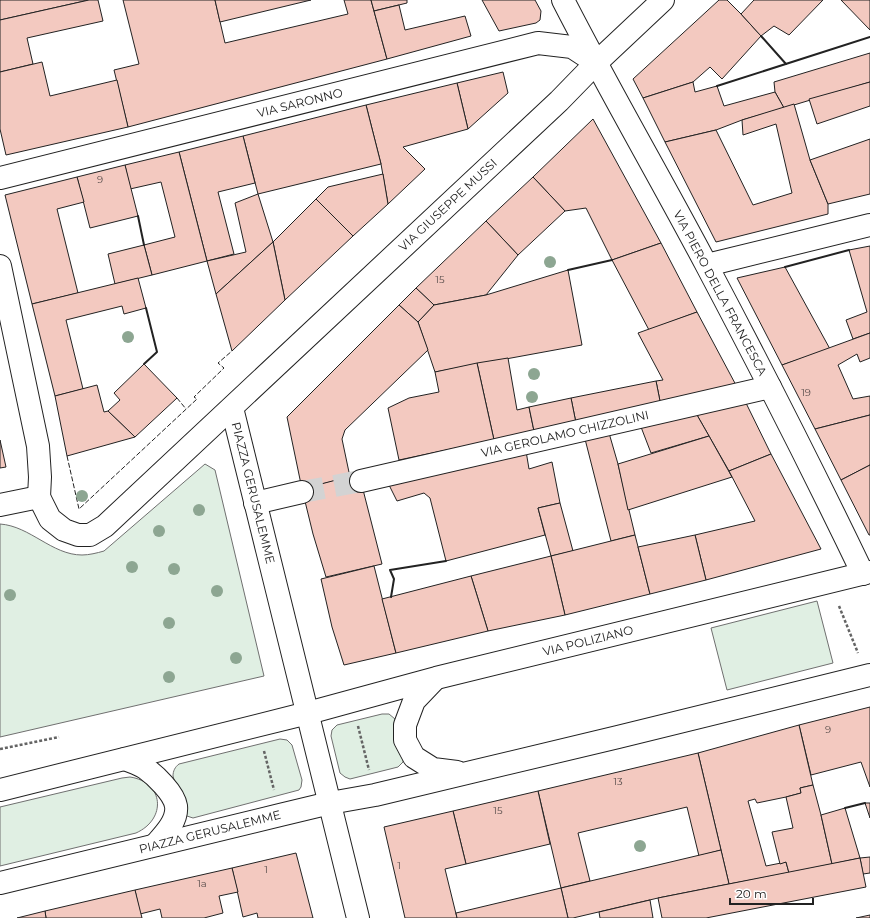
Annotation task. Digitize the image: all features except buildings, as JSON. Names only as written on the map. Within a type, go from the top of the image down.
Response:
[{"type":"street","name":"VIA PIERO DELLA FRANCESCA","points":[[563,0],[618,105],[706,265],[868,579]]},
{"type":"street","name":"VIA GIUSEPPE MUSSI","points":[[232,408],[548,112],[596,63],[663,0]]},
{"type":"street","name":"VIA SARONNO","points":[[0,178],[538,43],[572,47],[596,63]]},
{"type":"street","points":[[706,265],[870,225]]},
{"type":"street","points":[[0,266],[38,446],[40,478],[39,497],[0,506]]},
{"type":"street","name":"VIA GEROLAMO CHIZZOLINI","points":[[361,481],[770,387]]},
{"type":"street","name":"PIAZZA GERUSALEMME","points":[[0,883],[330,803],[232,408],[105,526],[90,535],[78,535],[64,530],[50,519],[39,497]]},
{"type":"street","points":[[255,503],[302,492]]},
{"type":"street","name":"VIA POLIZIANO","points":[[308,713],[436,678],[868,579]]},
{"type":"street","points":[[358,918],[330,803],[375,795],[870,675]]},
{"type":"street","points":[[436,678],[414,701],[405,725],[405,740],[414,757],[433,769],[467,772]]},
{"type":"street","points":[[0,790],[308,713]]},
{"type":"street","points":[[126,759],[144,767],[157,777],[171,794],[176,805],[175,815],[168,831],[155,845]]},
{"type":"path","points":[[838,602],[859,655]]},
{"type":"path","points":[[357,722],[370,775]]},
{"type":"path","points":[[0,749],[59,737]]},
{"type":"path","points":[[262,744],[274,792]]},
{"type":"green space","points":[[205,464],[215,470],[264,676],[0,737],[0,524],[21,530],[51,546],[71,554],[85,555],[104,551]]},
{"type":"green space","points":[[817,601],[833,663],[727,690],[711,628]]},
{"type":"green space","points":[[382,714],[389,714],[395,719],[404,755],[403,762],[398,767],[350,779],[345,777],[340,773],[331,736],[332,730],[337,725]]},
{"type":"green space","points":[[280,739],[287,740],[292,745],[302,780],[299,790],[193,818],[184,815],[173,776],[176,766]]},
{"type":"green space","points":[[130,777],[141,780],[150,786],[155,793],[157,810],[153,819],[146,827],[136,833],[0,866],[0,807]]},
{"type":"tunnel","points":[[302,492],[361,481]]},
{"type":"fence","points":[[67,456],[79,509],[197,399],[194,397],[224,368],[218,363],[232,351]]},
{"type":"fence","points":[[177,398],[186,409]]},
{"type":"wall","points":[[761,36],[786,64]]},
{"type":"wall","points":[[717,86],[870,37]]},
{"type":"wall","points":[[138,216],[144,245]]},
{"type":"wall","points":[[785,267],[849,250]]},
{"type":"wall","points":[[568,270],[612,260]]},
{"type":"wall","points":[[144,364],[157,352],[146,308]]},
{"type":"wall","points":[[391,597],[394,579],[390,570],[446,561]]},
{"type":"wall","points":[[845,808],[865,803]]}]
